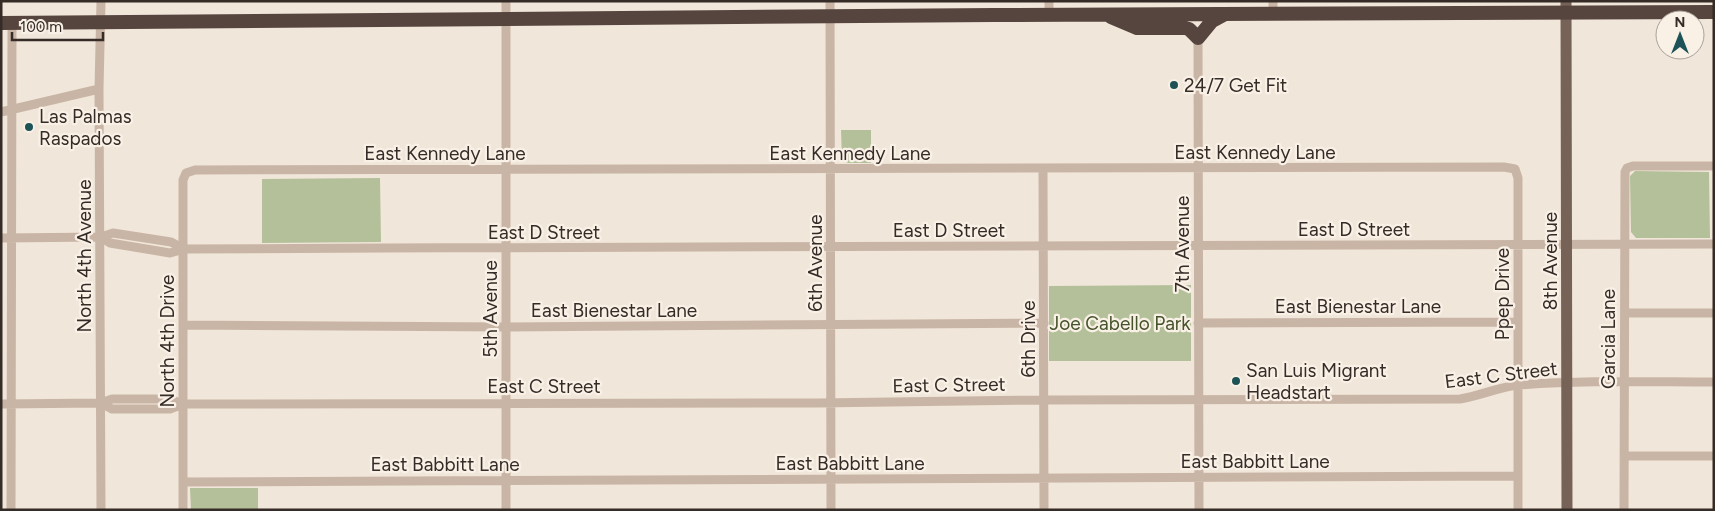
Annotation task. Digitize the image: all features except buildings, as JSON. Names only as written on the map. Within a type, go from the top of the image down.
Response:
[{"type":"highway","points":[[6,23],[830,17],[1049,8],[1103,14],[1226,13],[1273,7],[1566,7],[1714,12]]},
{"type":"highway","points":[[1103,14],[1137,28],[1190,29],[1198,38],[1212,20],[1226,13]]},
{"type":"main road","name":"8th Avenue","points":[[1566,7],[1568,245],[1567,510]]},
{"type":"street","name":"North 4th Avenue","points":[[101,1],[99,88],[102,510]]},
{"type":"street","name":"5th Avenue","points":[[506,1],[506,510]]},
{"type":"street","name":"6th Avenue","points":[[830,1],[831,510]]},
{"type":"street","points":[[6,23],[11,109],[6,238],[12,404],[11,510]]},
{"type":"street","name":"7th Avenue","points":[[1198,38],[1199,510]]},
{"type":"street","points":[[1,112],[99,88]]},
{"type":"street","name":"Garcia Lane","points":[[1624,510],[1624,176],[1627,168],[1633,166],[1714,166]]},
{"type":"street","name":"East Kennedy Lane","points":[[186,173],[195,170],[506,169],[1504,167],[1515,169]]},
{"type":"street","name":"6th Drive","points":[[1043,169],[1044,510]]},
{"type":"street","name":"Ppep Drive","points":[[1515,169],[1518,178],[1518,510]]},
{"type":"street","name":"North 4th Drive","points":[[183,510],[183,180],[186,173]]},
{"type":"street","name":"East D Street","points":[[6,238],[101,237],[113,233],[171,242],[184,249],[1714,244]]},
{"type":"street","points":[[1625,313],[1714,313]]},
{"type":"street","name":"East Bienestar Lane","points":[[1198,323],[1518,322]]},
{"type":"street","name":"East Bienestar Lane","points":[[184,326],[506,327],[1044,323]]},
{"type":"street","name":"East C Street","points":[[1,404],[101,403],[112,399],[169,399],[183,404],[831,403],[1044,400],[1460,399],[1518,385],[1714,382]]},
{"type":"street","points":[[1624,456],[1714,456]]},
{"type":"street","name":"East Babbitt Lane","points":[[183,482],[1518,476]]},
{"type":"green space","points":[[841,130],[871,130],[871,163],[848,163],[842,160]]},
{"type":"green space","points":[[1635,171],[1709,172],[1710,238],[1636,238],[1631,232],[1630,176]]},
{"type":"green space","points":[[380,178],[381,242],[262,243],[262,179]]},
{"type":"green space","name":"Joe Cabello Park","points":[[1191,285],[1191,361],[1049,361],[1049,286]]},
{"type":"green space","points":[[190,488],[258,488],[258,510],[191,510]]},
{"type":"place","name":"24/7 Get Fit","points":[[1174,85]]},
{"type":"place","name":"Las Palmas Raspados","points":[[29,127]]},
{"type":"place","name":"San Luis Migrant Headstart","points":[[1236,381]]}]
